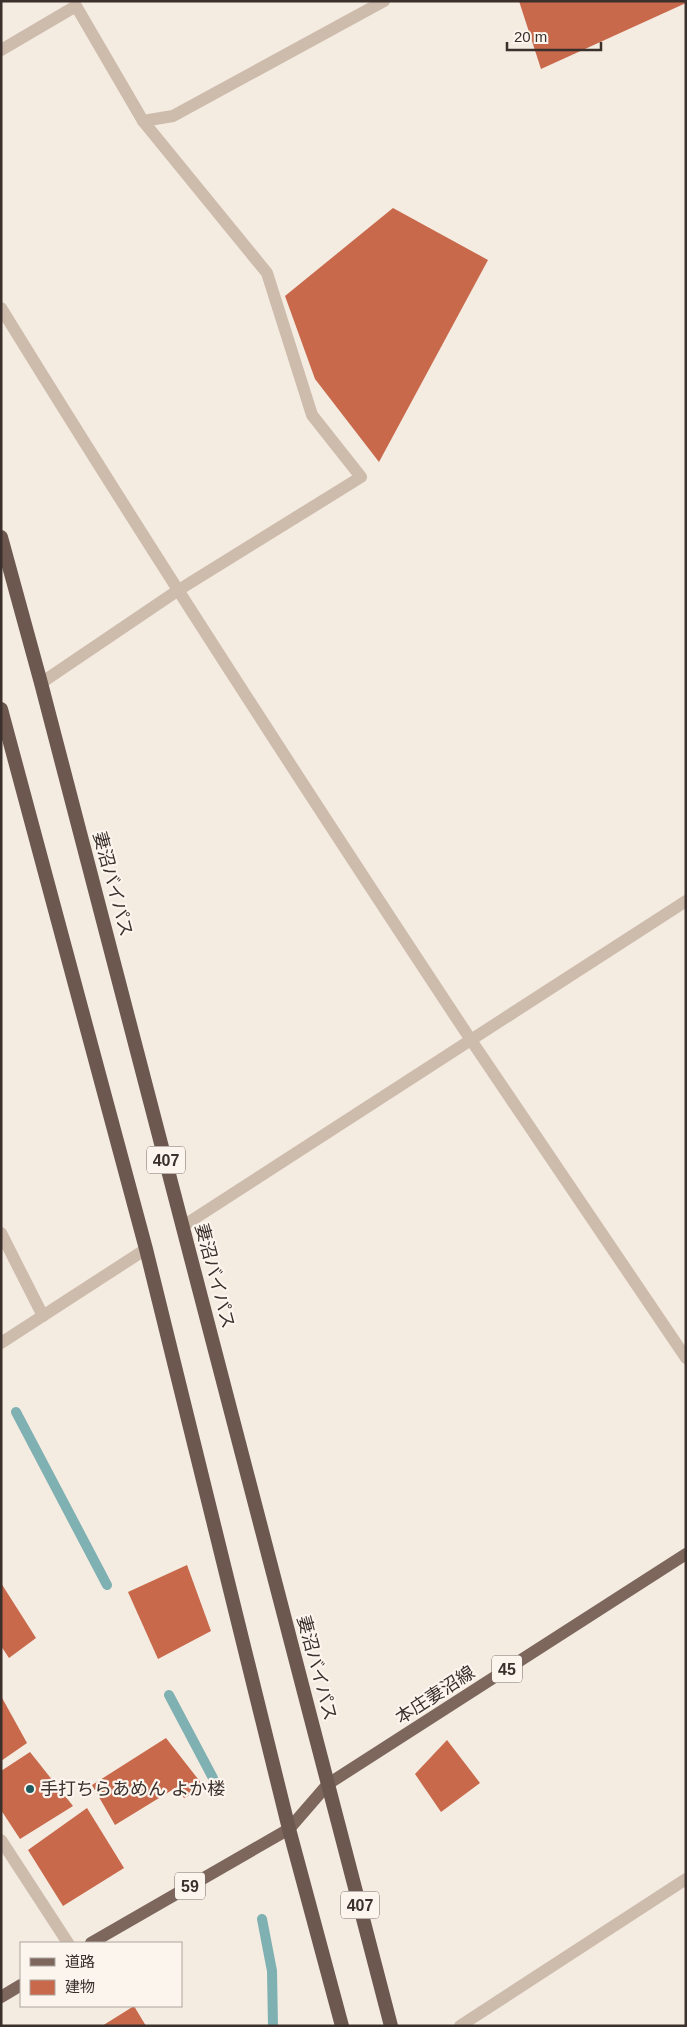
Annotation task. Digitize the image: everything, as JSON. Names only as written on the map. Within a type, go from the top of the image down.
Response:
[{"type":"highway","name":"妻沼バイパス","points":[[1,537],[41,683],[391,2026]]},
{"type":"highway","name":"407","points":[[1,710],[146,1249],[289,1829],[342,2026]]},
{"type":"main road","name":"本庄妻沼線","points":[[289,1829],[328,1784],[686,1554]]},
{"type":"main road","name":"59","points":[[93,1942],[289,1829]]},
{"type":"main road","points":[[1,1997],[20,1986]]},
{"type":"street","points":[[143,121],[173,116],[384,1]]},
{"type":"street","points":[[1,50],[76,6],[143,121],[267,274],[312,415],[361,477],[178,591],[41,683]]},
{"type":"street","points":[[1,308],[178,591],[337,838],[686,1358]]},
{"type":"street","points":[[183,1226],[686,901]]},
{"type":"street","points":[[1,1233],[43,1316]]},
{"type":"street","points":[[1,1343],[146,1249]]},
{"type":"street","points":[[1,1840],[67,1942]]},
{"type":"street","points":[[460,2026],[686,1879]]},
{"type":"building","points":[[519,1],[686,1],[686,3],[541,69]]},
{"type":"building","points":[[393,208],[488,260],[379,462],[315,379],[285,296]]},
{"type":"building","points":[[187,1565],[211,1631],[158,1659],[128,1592]]},
{"type":"building","points":[[1,1583],[36,1638],[9,1658],[1,1646]]},
{"type":"building","points":[[1,1696],[27,1743],[1,1761]]},
{"type":"building","points":[[166,1738],[205,1788],[184,1798],[177,1787],[115,1825],[92,1785]]},
{"type":"building","points":[[447,1740],[480,1783],[441,1812],[415,1774]]},
{"type":"building","name":"手打ちらあめん よか楼","points":[[30,1752],[73,1806],[20,1839],[1,1810],[1,1771]]},
{"type":"building","points":[[87,1808],[124,1868],[63,1906],[28,1850]]},
{"type":"building","points":[[135,2007],[146,2026],[102,2026]]},
{"type":"waterway","points":[[16,1412],[107,1585]]},
{"type":"waterway","points":[[169,1695],[213,1778]]},
{"type":"waterway","points":[[262,1919],[272,1971],[273,2026]]},
{"type":"place","name":"手打ちらあめん よか楼","points":[[30,1789]]}]
